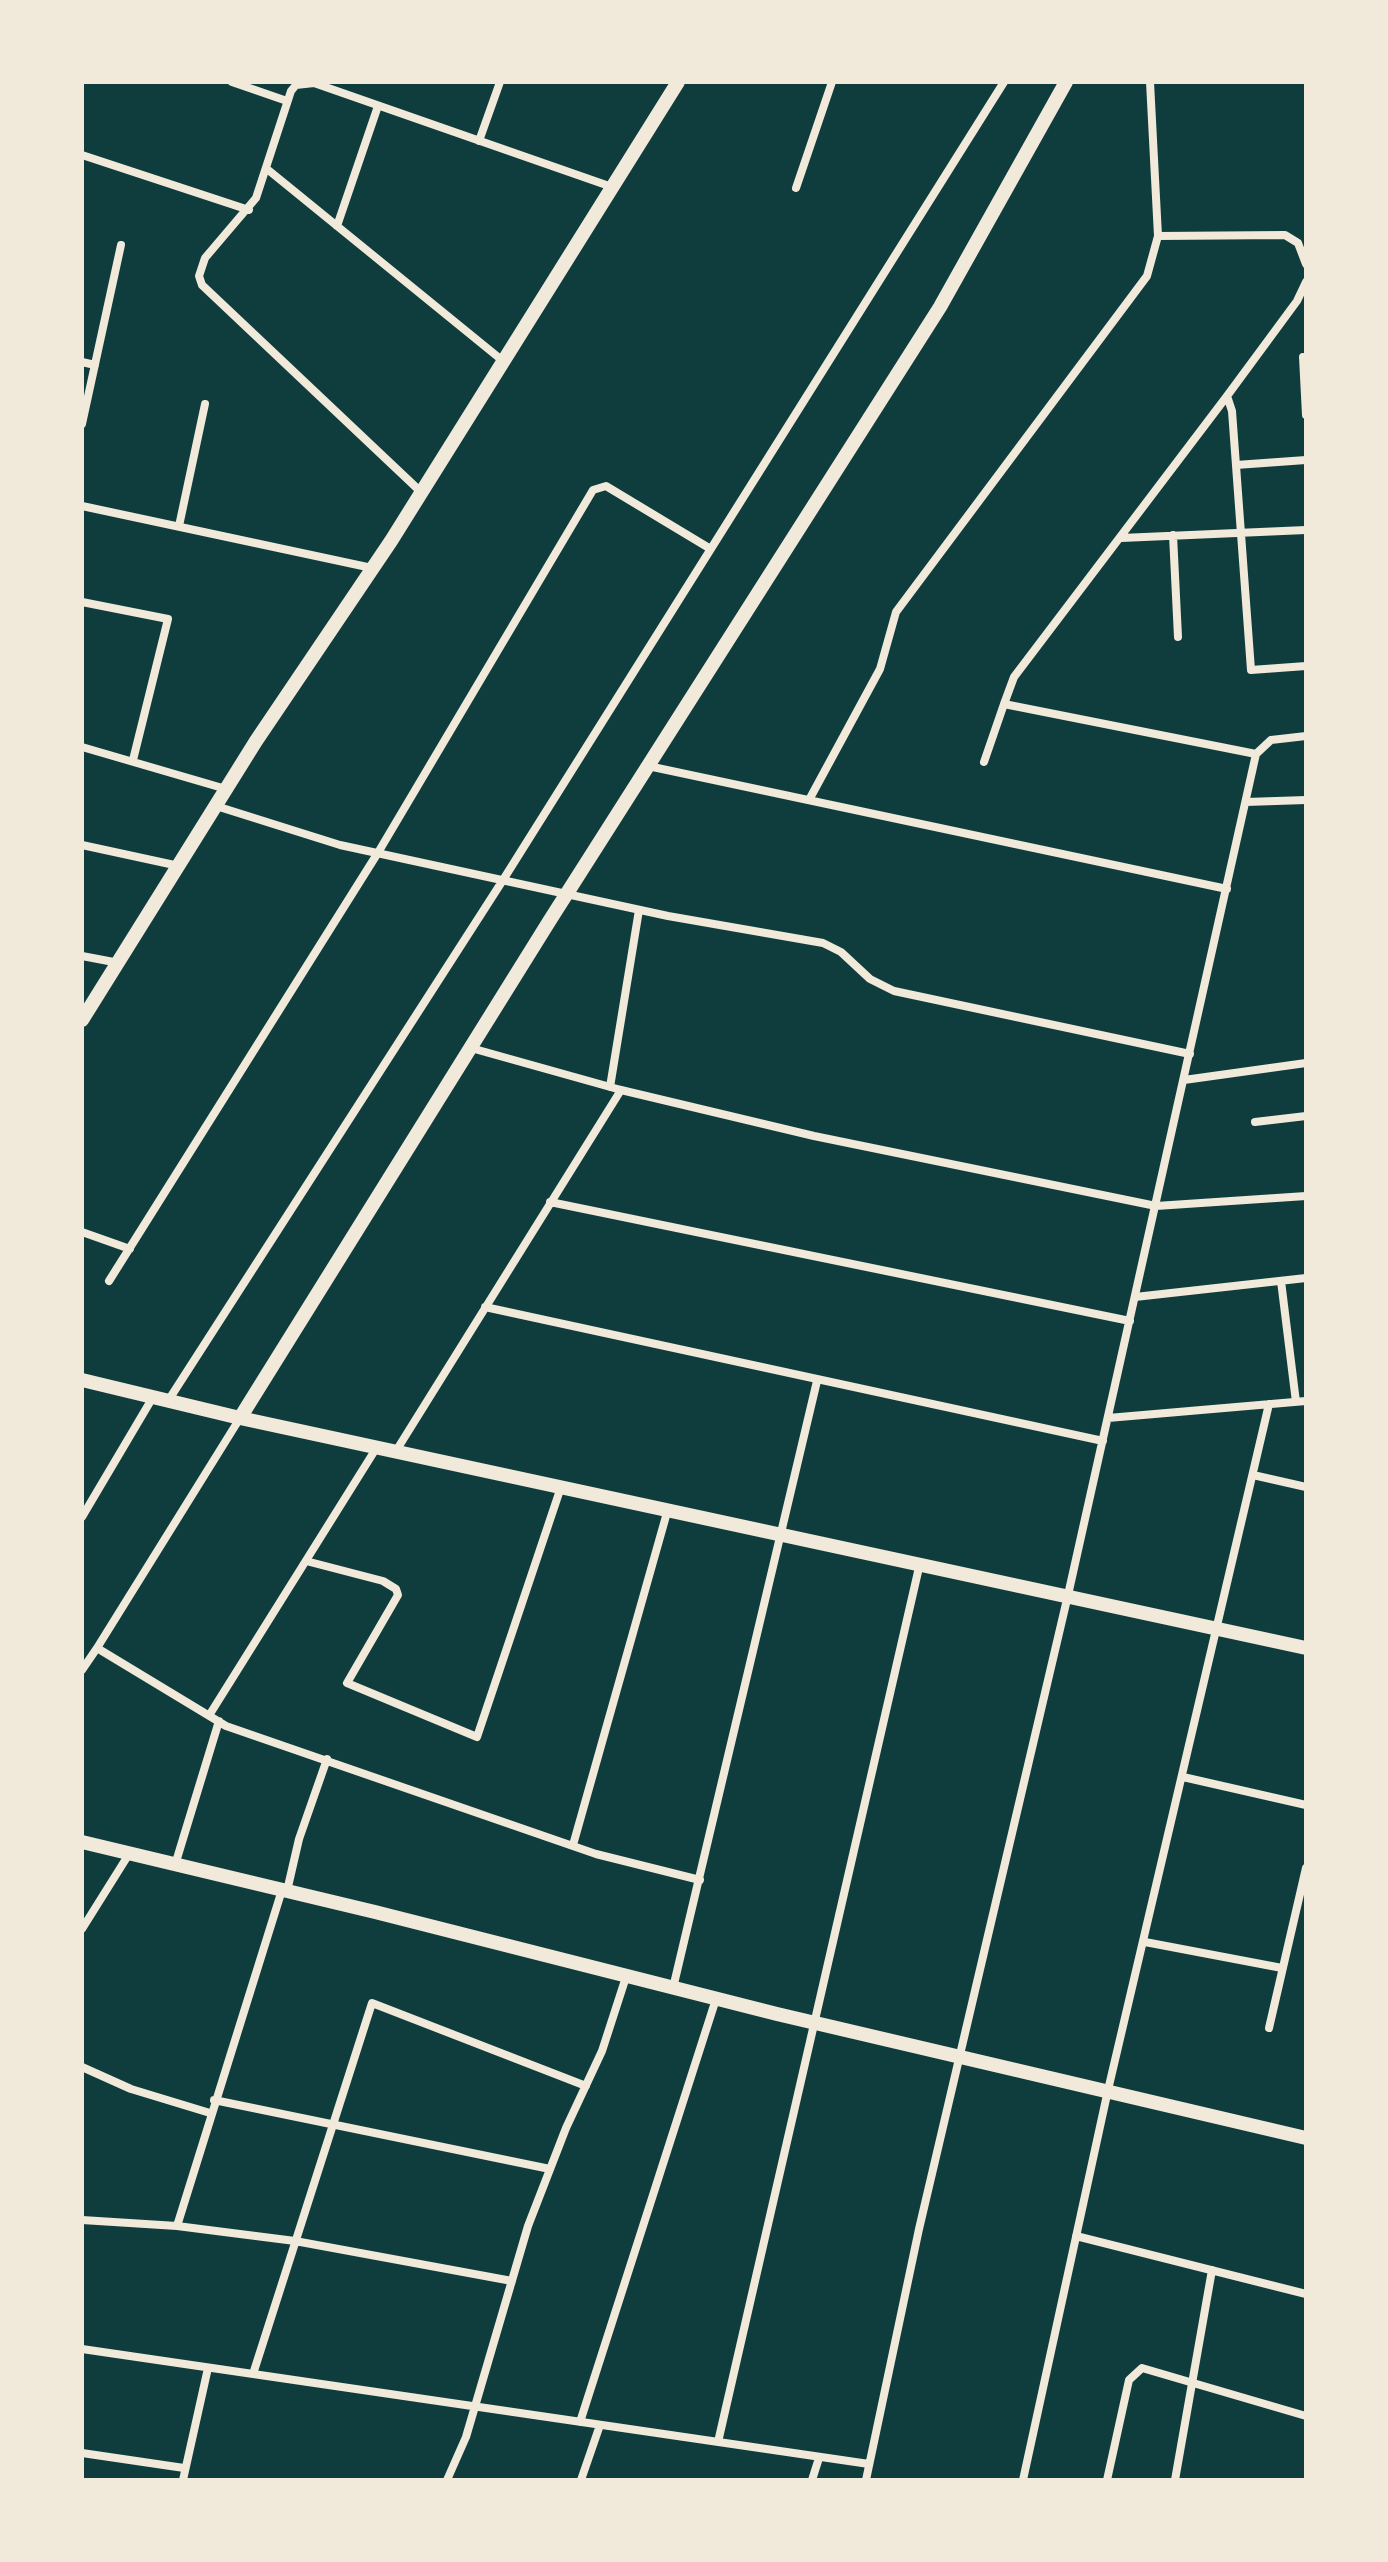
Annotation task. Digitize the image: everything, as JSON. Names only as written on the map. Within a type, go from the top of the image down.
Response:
[{"type":"street","points":[[232,82],[287,101]]},
{"type":"street","points":[[479,141],[500,82]]},
{"type":"street","points":[[82,1020],[226,789],[421,492],[678,82]]},
{"type":"street","points":[[796,188],[832,82]]},
{"type":"street","points":[[168,1401],[503,880],[1004,82]]},
{"type":"street","points":[[82,1670],[566,894],[940,307],[1066,82]]},
{"type":"street","points":[[809,800],[880,669],[896,612],[1147,276],[1158,236],[1150,82]]},
{"type":"street","points":[[421,492],[202,285],[199,276],[205,258],[249,210],[267,169],[287,101],[296,84],[314,83],[612,187]]},
{"type":"street","points":[[337,226],[378,106]]},
{"type":"street","points":[[82,155],[249,210]]},
{"type":"street","points":[[267,169],[503,361]]},
{"type":"street","points":[[1158,236],[1285,235],[1298,243],[1306,264]]},
{"type":"street","points":[[82,424],[121,245]]},
{"type":"street","points":[[984,762],[1014,677],[1227,396],[1297,301],[1306,282]]},
{"type":"street","points":[[1303,357],[1306,415]]},
{"type":"street","points":[[82,362],[95,365]]},
{"type":"street","points":[[1227,396],[1232,411],[1251,670],[1306,666]]},
{"type":"street","points":[[179,526],[205,404]]},
{"type":"street","points":[[1236,465],[1306,460]]},
{"type":"street","points":[[109,1281],[379,851],[593,490],[606,486],[709,548]]},
{"type":"street","points":[[82,506],[372,568]]},
{"type":"street","points":[[1121,538],[1306,530]]},
{"type":"street","points":[[1173,535],[1178,637]]},
{"type":"street","points":[[82,602],[168,619],[133,760]]},
{"type":"street","points":[[1004,704],[1256,754]]},
{"type":"street","points":[[866,2480],[1256,754],[1271,740],[1306,736]]},
{"type":"street","points":[[82,747],[226,789]]},
{"type":"street","points":[[648,766],[1227,889]]},
{"type":"street","points":[[1246,802],[1306,800]]},
{"type":"street","points":[[216,806],[340,845],[379,851],[639,910],[823,943],[841,952],[870,979],[894,991],[1190,1054]]},
{"type":"street","points":[[82,845],[179,866]]},
{"type":"street","points":[[610,1087],[639,910]]},
{"type":"street","points":[[82,956],[119,963]]},
{"type":"street","points":[[471,1048],[621,1090],[814,1136],[1156,1206],[1306,1196]]},
{"type":"street","points":[[1184,1080],[1306,1063]]},
{"type":"street","points":[[396,1451],[621,1090]]},
{"type":"street","points":[[1255,1122],[1306,1116]]},
{"type":"street","points":[[550,1202],[1130,1321]]},
{"type":"street","points":[[82,1232],[130,1249]]},
{"type":"street","points":[[1135,1297],[1306,1278]]},
{"type":"street","points":[[1108,1418],[1301,1401],[1281,1281]]},
{"type":"street","points":[[485,1307],[1103,1441]]},
{"type":"street","points":[[82,1380],[240,1418],[1306,1648]]},
{"type":"street","points":[[673,1988],[817,1381]]},
{"type":"street","points":[[82,1517],[153,1397]]},
{"type":"street","points":[[1023,2480],[1108,2090],[1269,1404]]},
{"type":"street","points":[[210,1714],[377,1447]]},
{"type":"street","points":[[1253,1475],[1306,1487]]},
{"type":"street","points":[[306,1561],[383,1581],[396,1589],[398,1595],[347,1683],[477,1737],[561,1486]]},
{"type":"street","points":[[573,1845],[668,1509]]},
{"type":"street","points":[[718,2442],[812,2022],[920,1563]]},
{"type":"street","points":[[97,1648],[219,1721],[573,1845],[700,1880]]},
{"type":"street","points":[[175,1865],[219,1721]]},
{"type":"street","points":[[177,2226],[214,2100],[327,1759]]},
{"type":"street","points":[[1183,1777],[1306,1805]]},
{"type":"street","points":[[82,1842],[716,1999],[1306,2138]]},
{"type":"street","points":[[82,1929],[129,1854]]},
{"type":"street","points":[[1269,2028],[1306,1868]]},
{"type":"street","points":[[1145,1942],[1282,1968]]},
{"type":"street","points":[[447,2480],[475,2406],[512,2281],[550,2169],[602,2051],[626,1977]]},
{"type":"street","points":[[580,2422],[716,1999]]},
{"type":"street","points":[[253,2374],[372,2003],[586,2086]]},
{"type":"street","points":[[82,2067],[131,2089],[210,2113]]},
{"type":"street","points":[[214,2100],[550,2169]]},
{"type":"street","points":[[82,2220],[177,2226],[295,2241],[467,2270],[512,2281]]},
{"type":"street","points":[[1076,2236],[1306,2294]]},
{"type":"street","points":[[1175,2480],[1212,2270]]},
{"type":"street","points":[[82,2349],[869,2464]]},
{"type":"street","points":[[183,2480],[208,2368]]},
{"type":"street","points":[[1107,2480],[1129,2380],[1134,2372],[1153,2369],[1306,2416]]},
{"type":"street","points":[[581,2480],[600,2425]]},
{"type":"street","points":[[82,2453],[184,2468]]},
{"type":"street","points":[[812,2480],[819,2458]]}]
